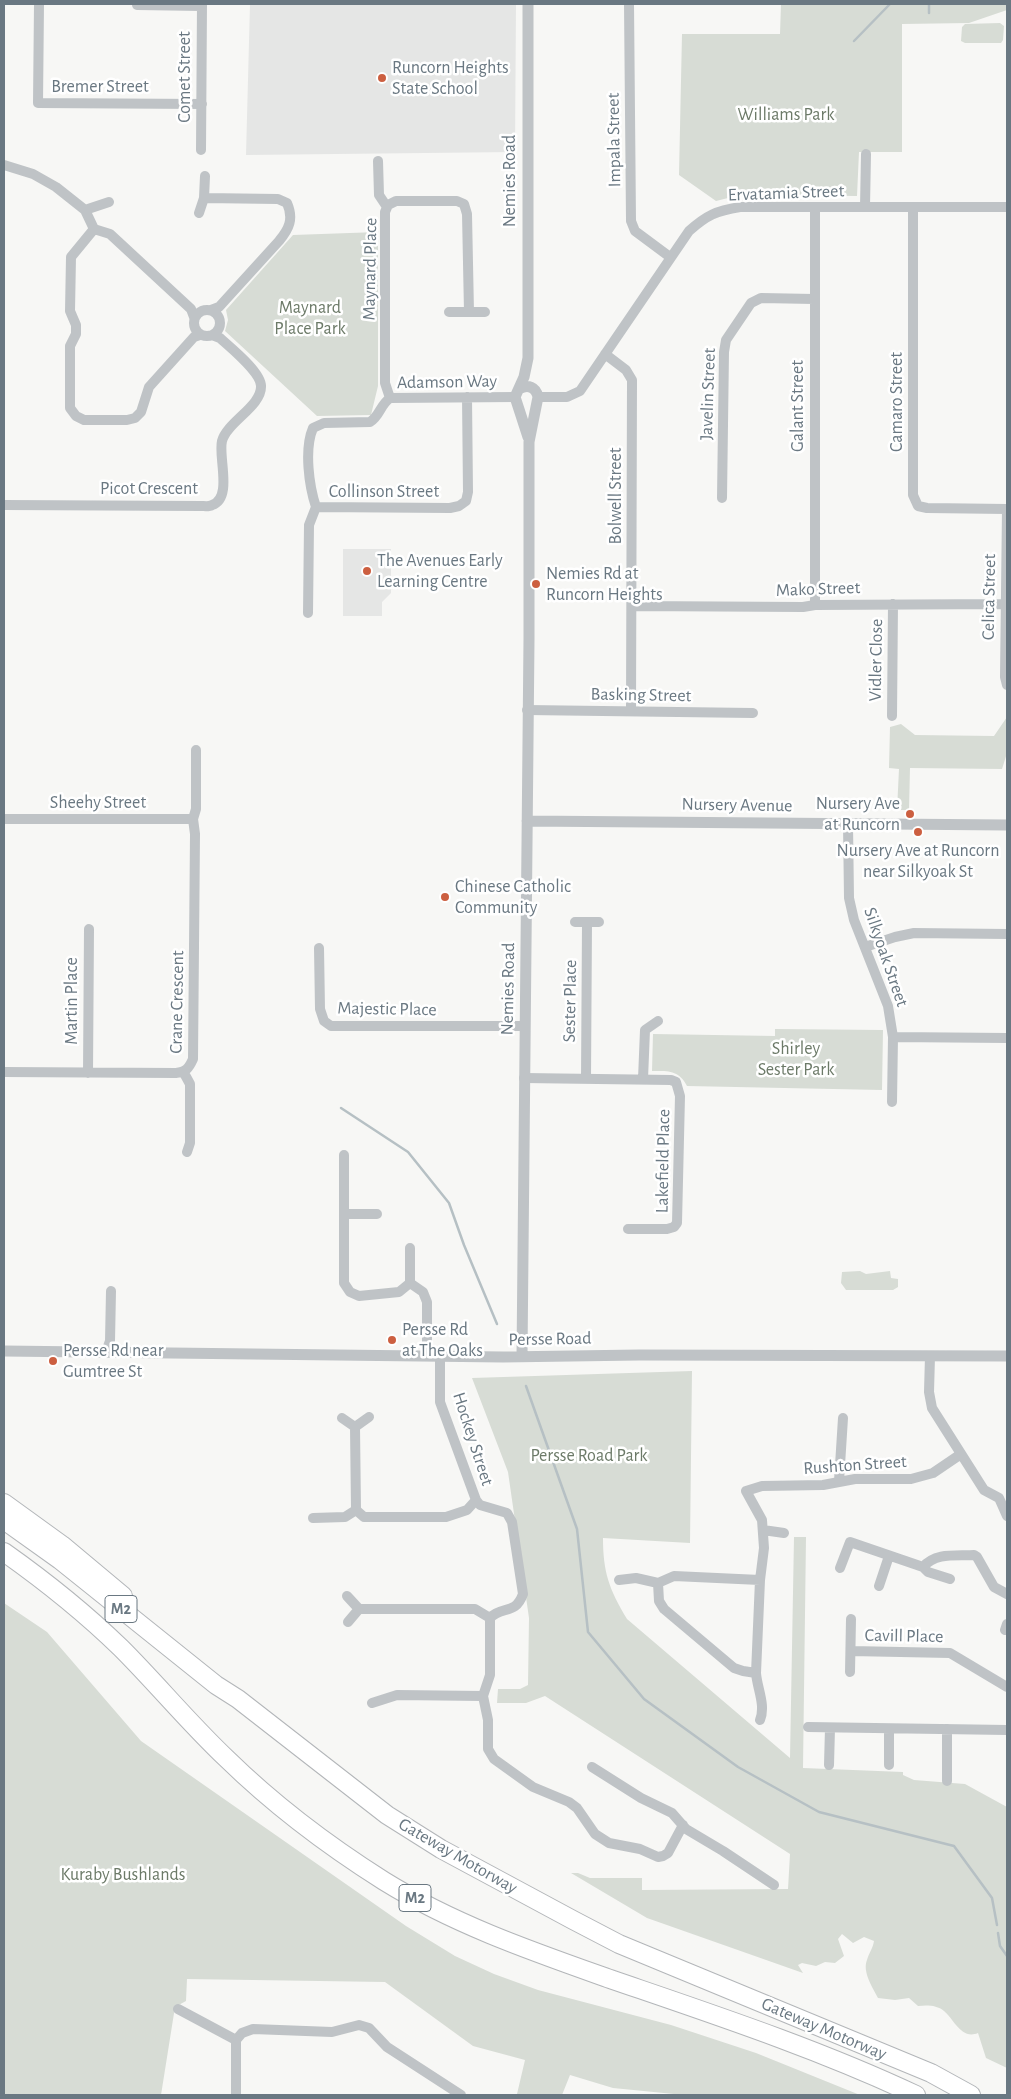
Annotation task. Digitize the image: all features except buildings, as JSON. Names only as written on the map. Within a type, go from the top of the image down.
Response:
[{"type":"highway","points":[[4,1503],[86,1564],[217,1676],[238,1699]]},
{"type":"highway","name":"Gateway Motorway","points":[[4,1520],[60,1560],[216,1685],[238,1699],[387,1815],[441,1849],[619,1944],[931,2073],[971,2095]]},
{"type":"highway","name":"Gateway Motorway","points":[[4,1552],[57,1591],[121,1648],[219,1751],[277,1804],[319,1837],[387,1882],[451,1917],[506,1942],[813,2050],[916,2095]]},
{"type":"street","name":"Bremer Street","points":[[39,4],[38,103],[202,104]]},
{"type":"street","name":"Nemies Road","points":[[522,1356],[529,442],[536,397],[528,358],[528,4]]},
{"type":"street","name":"Impala Street","points":[[629,4],[631,222],[635,231],[670,257]]},
{"type":"street","points":[[137,5],[202,5]]},
{"type":"street","name":"Comet Street","points":[[201,150],[202,5]]},
{"type":"street","points":[[865,207],[866,154]]},
{"type":"street","points":[[378,161],[379,195],[387,207]]},
{"type":"street","points":[[4,165],[33,174],[56,187],[85,210],[94,229],[110,234],[195,313],[196,334],[149,387],[141,412],[135,418],[127,420],[84,420],[76,416],[70,408],[70,346],[76,334],[76,325],[70,311],[71,257],[94,229]]},
{"type":"street","points":[[199,213],[204,198],[205,176]]},
{"type":"street","points":[[195,313],[216,311],[287,231],[291,219],[291,211],[287,204],[278,199],[204,198]]},
{"type":"street","name":"Maynard Place","points":[[390,398],[385,383],[385,212],[388,204],[396,202],[457,201],[464,204],[467,214],[469,312]]},
{"type":"street","points":[[85,210],[109,202]]},
{"type":"street","name":"Ervatamia Street","points":[[536,397],[567,397],[580,391],[688,231],[704,217],[721,210],[740,207],[815,206],[1007,207]]},
{"type":"street","name":"Galant Street","points":[[815,206],[815,605]]},
{"type":"street","name":"Camaro Street","points":[[912,207],[913,496],[918,506],[927,508],[1007,509]]},
{"type":"street","name":"Javelin Street","points":[[722,498],[724,352],[726,340],[751,304],[761,298],[814,299]]},
{"type":"street","points":[[196,334],[217,334],[220,323],[216,311]]},
{"type":"street","points":[[449,312],[485,312]]},
{"type":"street","name":"Picot Crescent","points":[[4,505],[213,506],[220,500],[224,489],[222,441],[260,395],[261,386],[259,376],[217,334]]},
{"type":"street","name":"Bolwell Street","points":[[605,354],[626,370],[632,380],[631,710]]},
{"type":"street","name":"Nemies Road","points":[[528,358],[517,397],[529,442]]},
{"type":"street","points":[[527,386],[536,397],[527,410],[517,397],[527,386]]},
{"type":"street","name":"Collinson Street","points":[[316,508],[450,508],[459,506],[466,500],[468,492],[467,397]]},
{"type":"street","name":"Adamson Way","points":[[316,508],[310,491],[309,438],[313,428],[324,423],[370,422],[377,418],[380,408],[390,398],[517,397]]},
{"type":"street","points":[[308,613],[309,525],[316,508]]},
{"type":"street","name":"Celica Street","points":[[1007,509],[1005,604],[1005,677],[1007,685]]},
{"type":"street","name":"Vidler Close","points":[[892,716],[893,604]]},
{"type":"street","name":"Mako Street","points":[[632,606],[803,607],[815,605],[1005,604]]},
{"type":"street","name":"Basking Street","points":[[527,710],[754,713]]},
{"type":"street","name":"Crane Crescent","points":[[4,1072],[184,1072],[190,1067],[193,1058],[195,834],[193,819],[196,808],[196,750]]},
{"type":"street","name":"Sheehy Street","points":[[4,819],[193,819]]},
{"type":"street","name":"Nursery Avenue","points":[[527,821],[1007,825]]},
{"type":"street","name":"Silkyoak Street","points":[[848,824],[849,898],[854,920],[888,1006],[892,1037],[892,1102]]},
{"type":"street","points":[[575,922],[599,922]]},
{"type":"street","name":"Sester Place","points":[[586,1079],[587,923]]},
{"type":"street","name":"Martin Place","points":[[88,1073],[89,929]]},
{"type":"street","points":[[865,947],[914,933],[1007,934]]},
{"type":"street","name":"Majestic Place","points":[[319,948],[320,1009],[324,1021],[331,1026],[525,1026]]},
{"type":"street","points":[[643,1079],[645,1030],[658,1021]]},
{"type":"street","points":[[892,1037],[1007,1038]]},
{"type":"street","points":[[184,1072],[190,1084],[190,1143],[187,1152]]},
{"type":"street","name":"Lakefield Place","points":[[524,1078],[643,1079],[672,1080],[676,1082],[680,1096],[679,1215],[677,1223],[674,1227],[628,1229]]},
{"type":"street","points":[[344,1155],[344,1283],[350,1292],[359,1296],[399,1292],[410,1283]]},
{"type":"street","points":[[344,1214],[377,1214]]},
{"type":"street","points":[[410,1248],[410,1283]]},
{"type":"street","points":[[410,1283],[423,1292],[427,1302],[426,1354]]},
{"type":"street","points":[[106,1352],[110,1341],[111,1291]]},
{"type":"street","name":"Persse Road","points":[[4,1351],[522,1356],[1007,1356]]},
{"type":"street","name":"Hockey Street","points":[[440,1355],[440,1402],[476,1500],[480,1505],[507,1513],[512,1522],[523,1594],[520,1604],[513,1609],[494,1614],[490,1618]]},
{"type":"street","points":[[930,1356],[929,1392],[932,1408],[984,1490],[999,1498],[1007,1516]]},
{"type":"street","points":[[355,1427],[369,1416]]},
{"type":"street","points":[[342,1418],[355,1427]]},
{"type":"street","points":[[839,1481],[843,1418]]},
{"type":"street","points":[[355,1427],[356,1510],[364,1517],[446,1517],[466,1510],[476,1500]]},
{"type":"street","name":"Rushton Street","points":[[763,1530],[759,1512],[746,1491],[762,1486],[823,1485],[855,1479],[911,1479],[933,1473],[961,1454]]},
{"type":"street","points":[[999,1498],[1007,1491]]},
{"type":"street","points":[[313,1518],[344,1517],[356,1510]]},
{"type":"street","points":[[760,1720],[763,1713],[757,1687],[756,1672],[760,1580],[764,1563],[763,1530],[784,1533]]},
{"type":"street","points":[[840,1568],[850,1542],[923,1567],[928,1572],[950,1579]]},
{"type":"street","points":[[923,1567],[929,1560],[936,1557],[974,1555],[994,1587],[1007,1594]]},
{"type":"street","points":[[879,1586],[889,1556]]},
{"type":"street","points":[[620,1580],[636,1578],[658,1582],[674,1576],[760,1580]]},
{"type":"street","points":[[658,1582],[659,1601],[664,1609],[734,1668],[756,1672]]},
{"type":"street","points":[[347,1596],[359,1609],[475,1610],[490,1618],[490,1676],[483,1696],[488,1720],[488,1749],[494,1759],[534,1787],[569,1802],[577,1808],[595,1834],[616,1846],[640,1849],[658,1857],[668,1853],[683,1825]]},
{"type":"street","points":[[348,1622],[359,1609]]},
{"type":"street","name":"Cavill Place","points":[[850,1672],[851,1619]]},
{"type":"street","name":"Cavill Place","points":[[851,1651],[950,1653],[1007,1687]]},
{"type":"street","points":[[372,1702],[397,1695],[483,1696]]},
{"type":"street","points":[[808,1727],[1007,1730]]},
{"type":"street","points":[[830,1728],[830,1765]]},
{"type":"street","points":[[889,1729],[889,1765]]},
{"type":"street","points":[[947,1730],[947,1781]]},
{"type":"street","points":[[592,1767],[641,1798],[672,1813],[683,1825],[774,1885]]},
{"type":"street","points":[[178,2009],[236,2040]]},
{"type":"street","points":[[236,2095],[236,2040],[242,2032],[252,2029],[332,2032],[359,2025],[369,2028],[387,2047],[461,2095]]},
{"type":"shaded area","name":"Runcorn Heights State School","points":[[250,4],[516,4],[515,152],[246,155]]},
{"type":"shaded area","name":"The Avenues Early Learning Centre","points":[[343,549],[391,549],[391,593],[382,602],[382,616],[343,616]]},
{"type":"green space","name":"Williams Park","points":[[781,4],[1007,4],[1007,10],[969,23],[902,24],[902,152],[859,152],[857,196],[740,195],[716,201],[679,175],[682,34],[780,34]]},
{"type":"green space","points":[[1000,23],[1004,26],[1001,43],[965,43],[961,41],[962,27],[965,24]]},
{"type":"green space","name":"Maynard Place Park","points":[[378,232],[378,386],[371,415],[317,416],[225,331],[228,320],[226,310],[293,235]]},
{"type":"green space","points":[[1007,717],[1007,753],[1002,769],[910,768],[909,810],[897,810],[899,769],[889,768],[890,727],[901,724],[915,735],[994,736]]},
{"type":"green space","name":"Shirley Sester Park","points":[[775,1029],[883,1030],[882,1090],[687,1086],[677,1074],[652,1071],[653,1034],[775,1036]]},
{"type":"green space","points":[[860,1271],[866,1274],[890,1271],[891,1278],[898,1279],[898,1287],[893,1290],[846,1290],[841,1283],[842,1272]]},
{"type":"green space","name":"Persse Road Park","points":[[692,1371],[690,1543],[603,1538],[604,1561],[611,1589],[627,1619],[790,1758],[794,1537],[806,1537],[803,1768],[903,1772],[903,1775],[914,1780],[965,1784],[1007,1807],[1007,2068],[986,2058],[978,2033],[967,2034],[962,2031],[941,2009],[932,2006],[918,2006],[909,1998],[895,2000],[878,1998],[866,1970],[867,1960],[874,1941],[864,1937],[853,1943],[842,1934],[838,1939],[844,1956],[835,1963],[825,1962],[816,1966],[802,1963],[798,1965],[803,1973],[647,1918],[571,1873],[578,1873],[590,1878],[642,1878],[642,1890],[788,1889],[790,1854],[545,1696],[526,1703],[497,1703],[498,1689],[520,1689],[528,1685],[529,1618],[508,1472],[472,1378]]},
{"type":"green space","name":"Kuraby Bushlands","points":[[4,1603],[47,1632],[141,1741],[406,1926],[455,1956],[494,1974],[538,1990],[671,2025],[756,2053],[860,2095],[684,2095],[613,2088],[570,2075],[562,2095],[521,2095],[517,2094],[525,2060],[473,2046],[385,1982],[187,1979],[186,2001],[175,2007],[161,2095],[4,2095]]},
{"type":"waterway","points":[[854,41],[890,4]]},
{"type":"waterway","points":[[929,4],[929,13]]},
{"type":"waterway","points":[[341,1108],[408,1152],[449,1203],[464,1245],[497,1324]]},
{"type":"waterway","points":[[526,1386],[577,1529],[588,1632],[644,1699],[738,1767],[819,1812],[954,1846],[992,1898],[997,1925]]},
{"type":"waterway","points":[[998,1933],[1000,1946],[1007,1956]]},
{"type":"place","name":"Runcorn Heights State School","points":[[382,78]]},
{"type":"place","name":"The Avenues Early Learning Centre","points":[[367,571]]},
{"type":"place","name":"Nemies Rd at Runcorn Heights","points":[[536,584]]},
{"type":"place","name":"Nursery Ave at Runcorn","points":[[910,814]]},
{"type":"place","name":"Nursery Ave at Runcorn near Silkyoak St","points":[[918,832]]},
{"type":"place","name":"Chinese Catholic Community","points":[[445,897]]},
{"type":"place","name":"Persse Rd at The Oaks","points":[[392,1340]]},
{"type":"place","name":"Persse Rd near Gumtree St","points":[[53,1361]]}]
